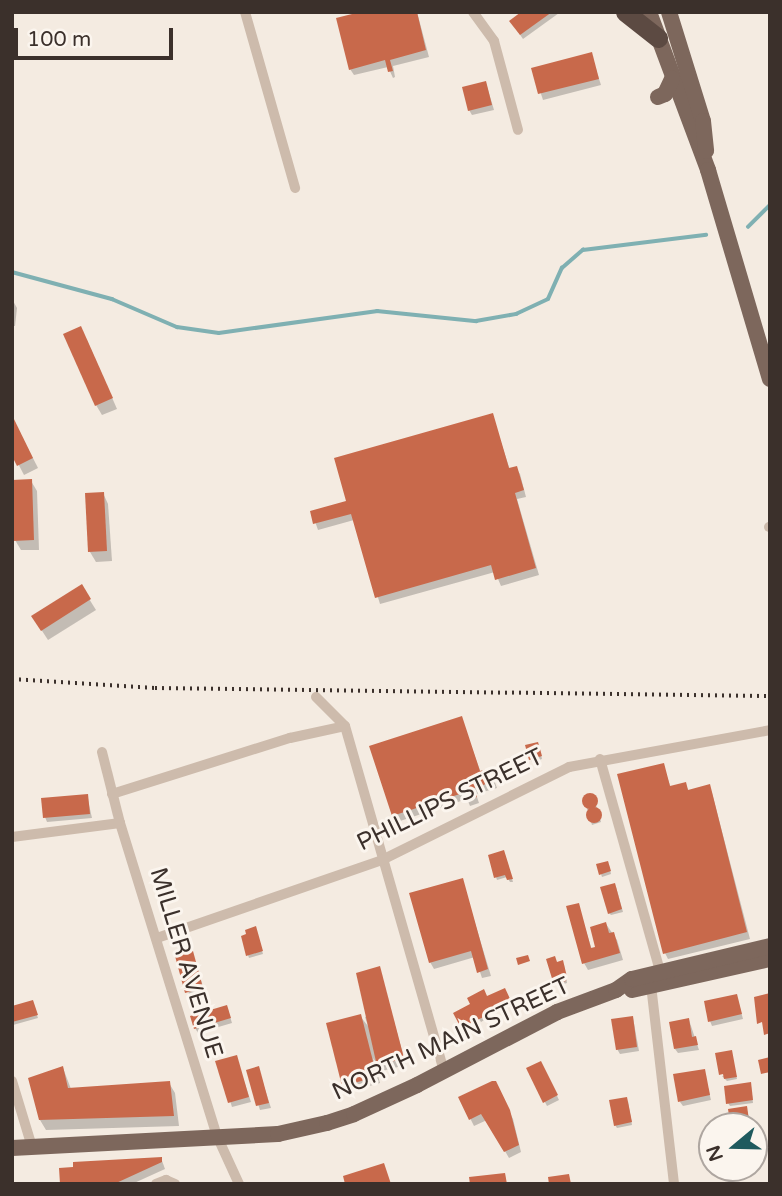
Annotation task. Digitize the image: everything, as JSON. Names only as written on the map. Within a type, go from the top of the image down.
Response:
[{"type":"highway","points":[[625,12],[658,38]]},
{"type":"main road","points":[[649,12],[708,170],[770,379]]},
{"type":"main road","points":[[669,12],[703,121],[708,170]]},
{"type":"main road","points":[[658,97],[664,94],[672,79]]},
{"type":"main road","name":"NORTH MAIN STREET","points":[[12,1148],[278,1134],[327,1123],[355,1114],[557,1012],[616,989],[632,979],[770,946]]},
{"type":"main road","name":"NORTH MAIN STREET","points":[[616,989],[632,990],[770,959]]},
{"type":"street","points":[[245,12],[296,188]]},
{"type":"street","points":[[473,12],[494,41],[517,130]]},
{"type":"street","points":[[316,697],[345,726],[444,1071]]},
{"type":"street","points":[[112,794],[290,738],[345,726]]},
{"type":"street","name":"PHILLIPS STREET","points":[[157,938],[382,860],[553,773],[600,760],[770,730]]},
{"type":"street","name":"MILLER AVENUE","points":[[102,752],[120,823],[217,1136],[230,1171],[239,1184]]},
{"type":"street","points":[[600,760],[660,971]]},
{"type":"street","points":[[12,837],[120,823]]},
{"type":"street","points":[[651,985],[674,1184]]},
{"type":"street","points":[[12,1081],[32,1147]]},
{"type":"street","points":[[156,1184],[166,1180],[175,1184]]},
{"type":"building","points":[[360,12],[417,12],[426,50],[390,60],[393,71],[388,72],[385,60],[349,70],[336,18]]},
{"type":"building","points":[[521,12],[552,12],[520,35],[509,21]]},
{"type":"building","points":[[592,52],[599,79],[538,94],[531,68]]},
{"type":"building","points":[[486,81],[492,105],[468,111],[462,87]]},
{"type":"building","points":[[81,326],[113,398],[95,406],[63,334]]},
{"type":"building","points":[[493,413],[509,468],[517,466],[524,490],[515,493],[536,568],[495,580],[491,565],[375,598],[351,514],[313,524],[310,511],[346,501],[334,458]]},
{"type":"building","points":[[12,415],[33,458],[17,466],[12,456]]},
{"type":"building","points":[[32,479],[34,540],[13,541],[12,480]]},
{"type":"building","points":[[104,492],[107,551],[88,552],[85,493]]},
{"type":"building","points":[[82,584],[91,599],[41,631],[31,616]]},
{"type":"building","points":[[462,716],[480,771],[490,768],[495,781],[474,788],[477,797],[465,801],[463,793],[392,816],[369,746]]},
{"type":"building","points":[[538,742],[542,756],[529,760],[525,745]]},
{"type":"building","points":[[664,763],[670,786],[686,782],[688,790],[710,784],[747,932],[663,954],[617,774]]},
{"type":"building","points":[[590,793],[598,801],[590,809],[582,801]]},
{"type":"building","points":[[88,794],[90,814],[43,818],[41,798]]},
{"type":"building","points":[[594,807],[602,815],[594,823],[586,815]]},
{"type":"building","points":[[504,850],[513,879],[507,880],[505,875],[494,878],[488,855]]},
{"type":"building","points":[[608,861],[611,871],[599,875],[596,864]]},
{"type":"building","points":[[463,878],[488,969],[477,973],[471,951],[429,963],[409,893]]},
{"type":"building","points":[[615,883],[622,909],[608,914],[600,887]]},
{"type":"building","points":[[579,903],[591,948],[595,947],[590,927],[606,922],[609,933],[614,932],[620,953],[582,964],[566,906]]},
{"type":"building","points":[[256,926],[263,951],[246,956],[241,936],[246,934],[245,930]]},
{"type":"building","points":[[193,951],[203,988],[185,993],[175,956]]},
{"type":"building","points":[[528,955],[530,961],[518,965],[516,958]]},
{"type":"building","points":[[555,956],[557,962],[563,960],[567,977],[566,981],[554,985],[546,959]]},
{"type":"building","points":[[380,966],[404,1058],[377,1066],[356,973]]},
{"type":"building","points":[[505,988],[512,1003],[461,1028],[453,1013],[470,1004],[467,998],[484,989],[487,996]]},
{"type":"building","points":[[770,993],[770,1033],[764,1035],[762,1022],[757,1024],[754,997]]},
{"type":"building","points":[[737,994],[742,1014],[708,1022],[704,1001]]},
{"type":"building","points":[[33,1000],[38,1015],[12,1022],[12,1006]]},
{"type":"building","points":[[227,1005],[231,1018],[194,1029],[190,1016]]},
{"type":"building","points":[[361,1014],[377,1077],[342,1086],[326,1023]]},
{"type":"building","points":[[633,1016],[637,1047],[616,1050],[611,1019]]},
{"type":"building","points":[[689,1018],[692,1037],[696,1036],[698,1045],[674,1049],[669,1022]]},
{"type":"building","points":[[732,1050],[737,1077],[724,1079],[723,1074],[719,1075],[715,1053]]},
{"type":"building","points":[[237,1055],[249,1097],[228,1103],[215,1061]]},
{"type":"building","points":[[770,1057],[770,1072],[761,1074],[758,1060]]},
{"type":"building","points":[[541,1061],[558,1095],[543,1103],[526,1068]]},
{"type":"building","points":[[63,1066],[68,1088],[170,1081],[174,1116],[39,1120],[28,1078]]},
{"type":"building","points":[[259,1066],[269,1103],[256,1106],[246,1070]]},
{"type":"building","points":[[705,1069],[710,1095],[678,1102],[673,1074]]},
{"type":"building","points":[[496,1081],[510,1110],[519,1145],[504,1152],[481,1114],[469,1120],[458,1097]]},
{"type":"building","points":[[751,1082],[753,1100],[726,1104],[724,1086]]},
{"type":"building","points":[[627,1097],[632,1122],[614,1126],[609,1100]]},
{"type":"building","points":[[747,1106],[748,1112],[728,1112],[728,1109]]},
{"type":"building","points":[[162,1157],[162,1162],[114,1184],[60,1184],[59,1168],[73,1167],[73,1162]]},
{"type":"building","points":[[384,1163],[391,1184],[345,1184],[343,1176]]},
{"type":"building","points":[[505,1173],[507,1184],[470,1184],[469,1177]]},
{"type":"building","points":[[569,1174],[571,1184],[549,1184],[548,1177]]},
{"type":"waterway","points":[[748,227],[770,205]]},
{"type":"waterway","points":[[12,272],[112,299],[177,327],[219,333],[377,311],[476,321],[516,314],[548,299],[562,268],[583,250],[706,235]]},
{"type":"railway","points":[[12,679],[155,688],[770,696]]}]
